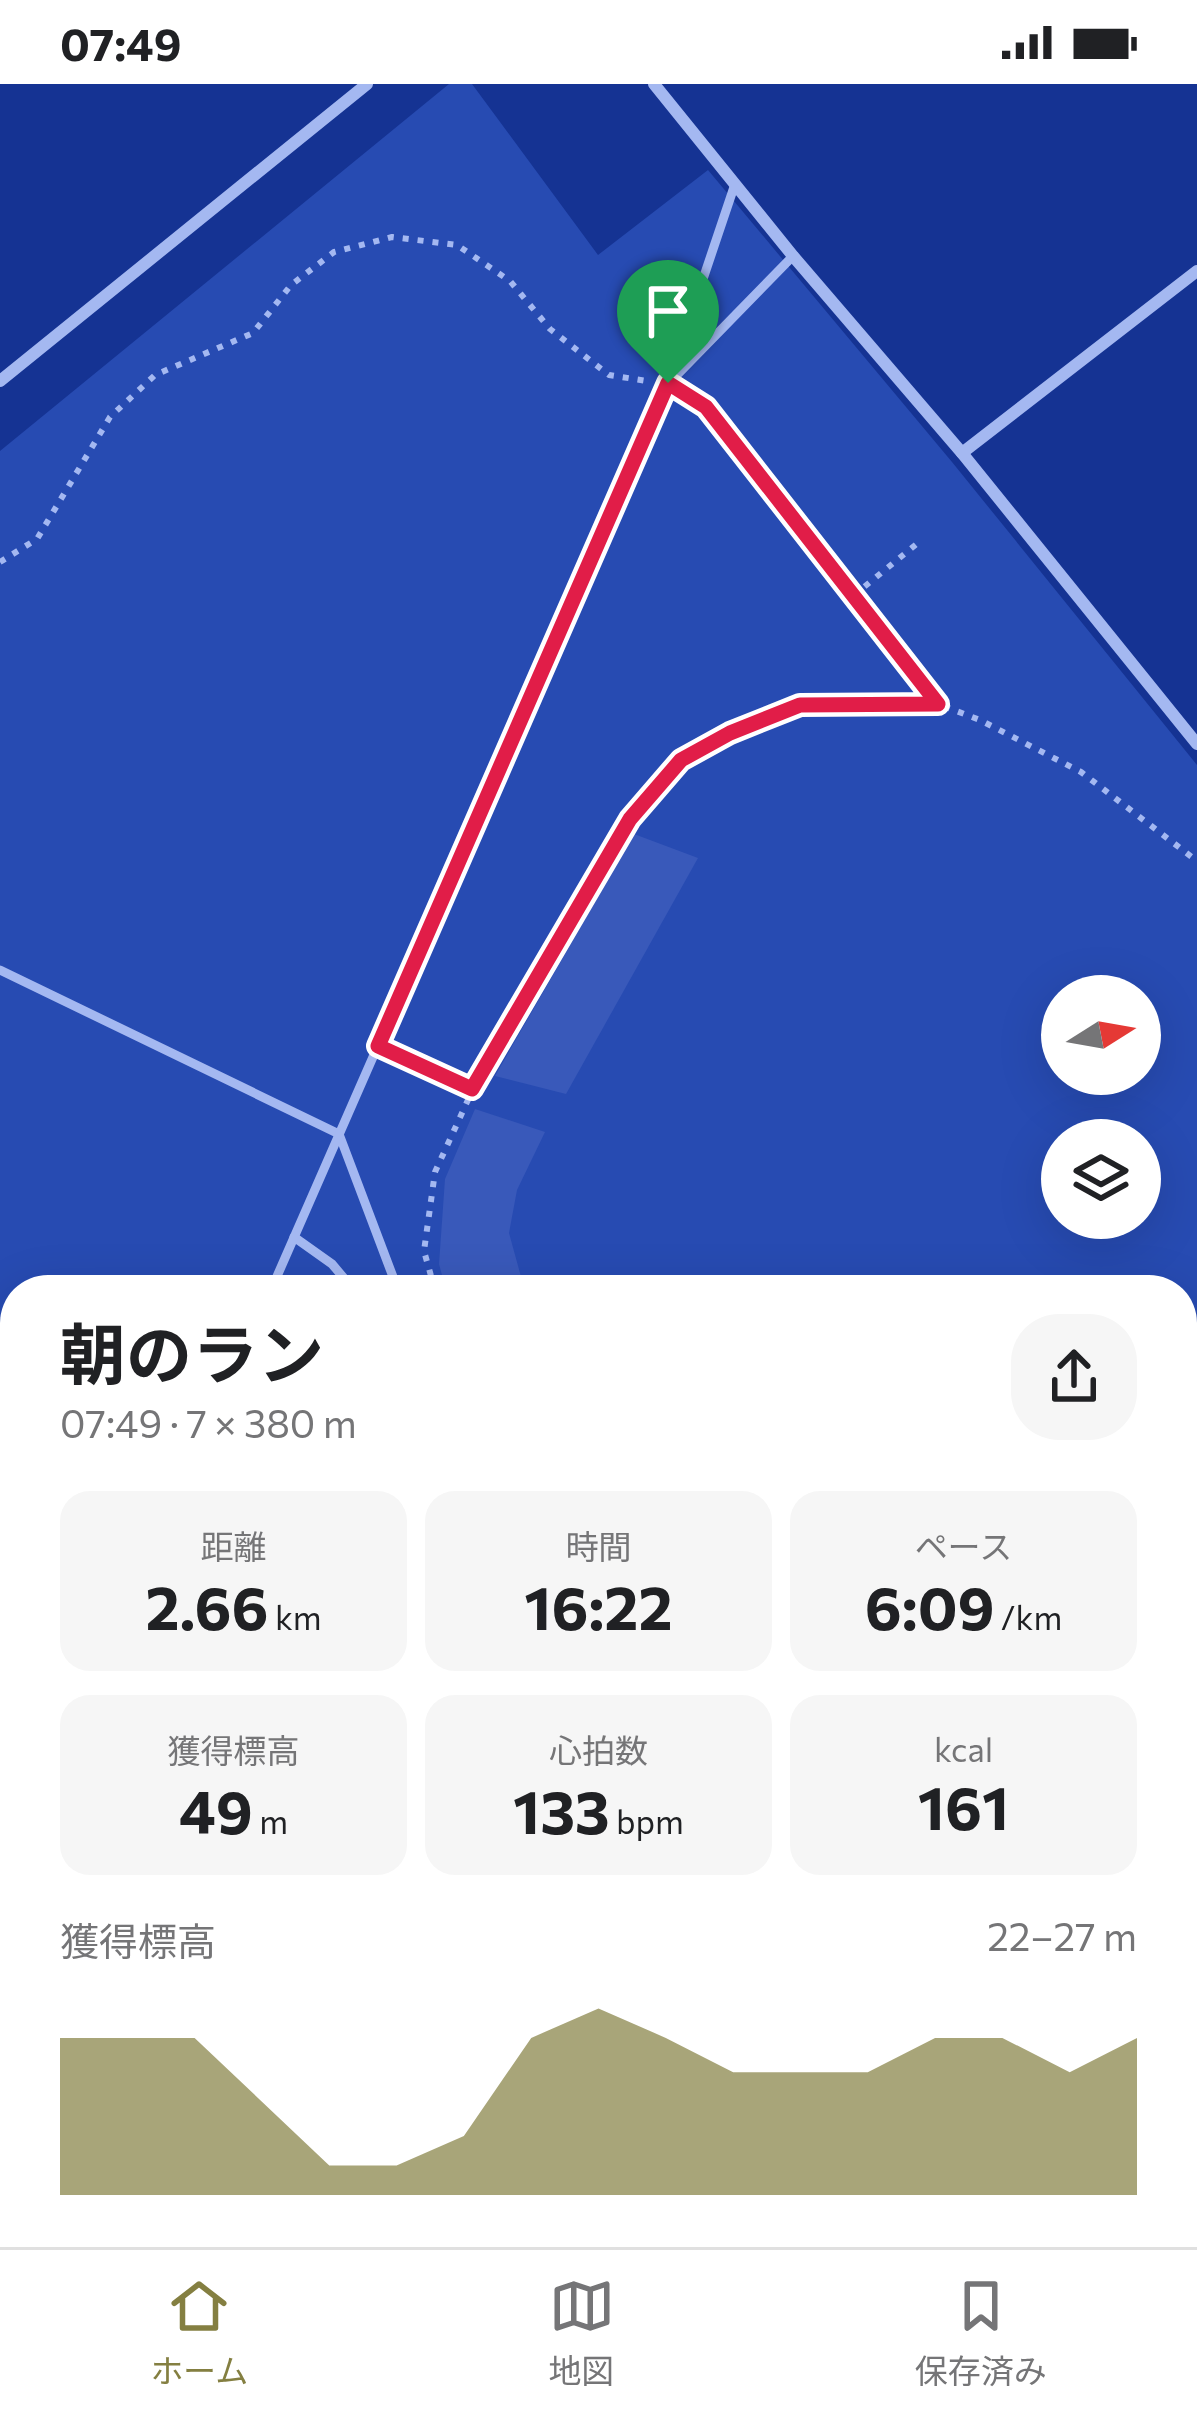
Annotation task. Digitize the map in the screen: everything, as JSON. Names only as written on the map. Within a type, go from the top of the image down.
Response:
[{"type":"street","points":[[0,381],[367,84]]},
{"type":"street","points":[[654,84],[1197,744]]},
{"type":"street","points":[[962,453],[1197,271]]},
{"type":"lane","points":[[278,1275],[668,383],[735,184]]},
{"type":"lane","points":[[668,383],[793,256]]},
{"type":"lane","points":[[0,970],[339,1134],[392,1275]]},
{"type":"lane","points":[[294,1237],[341,1275]]},
{"type":"path","points":[[0,562],[37,539],[110,417],[155,375],[253,333],[291,285],[334,251],[392,237],[457,245],[510,281],[550,329],[609,375],[668,383],[706,407],[938,704]]},
{"type":"path","points":[[853,596],[919,542]]},
{"type":"path","points":[[431,1275],[424,1252],[435,1172],[472,1089],[630,819],[681,760],[730,733],[800,705],[938,704],[1081,772],[1197,861]]},
{"type":"path","points":[[378,1046],[472,1089]]},
{"type":"shaded area","points":[[449,84],[472,84],[598,255],[708,170],[1197,765],[1197,1275],[0,1275],[0,451]]},
{"type":"building","points":[[634,834],[698,858],[566,1094],[495,1076]]},
{"type":"building","points":[[475,1109],[545,1132],[517,1190],[509,1233],[521,1275],[442,1275],[445,1179]]},
{"type":"route","points":[[668,383],[706,407],[938,704],[800,705],[730,733],[681,760],[630,819],[472,1089],[378,1046],[668,383]]}]
